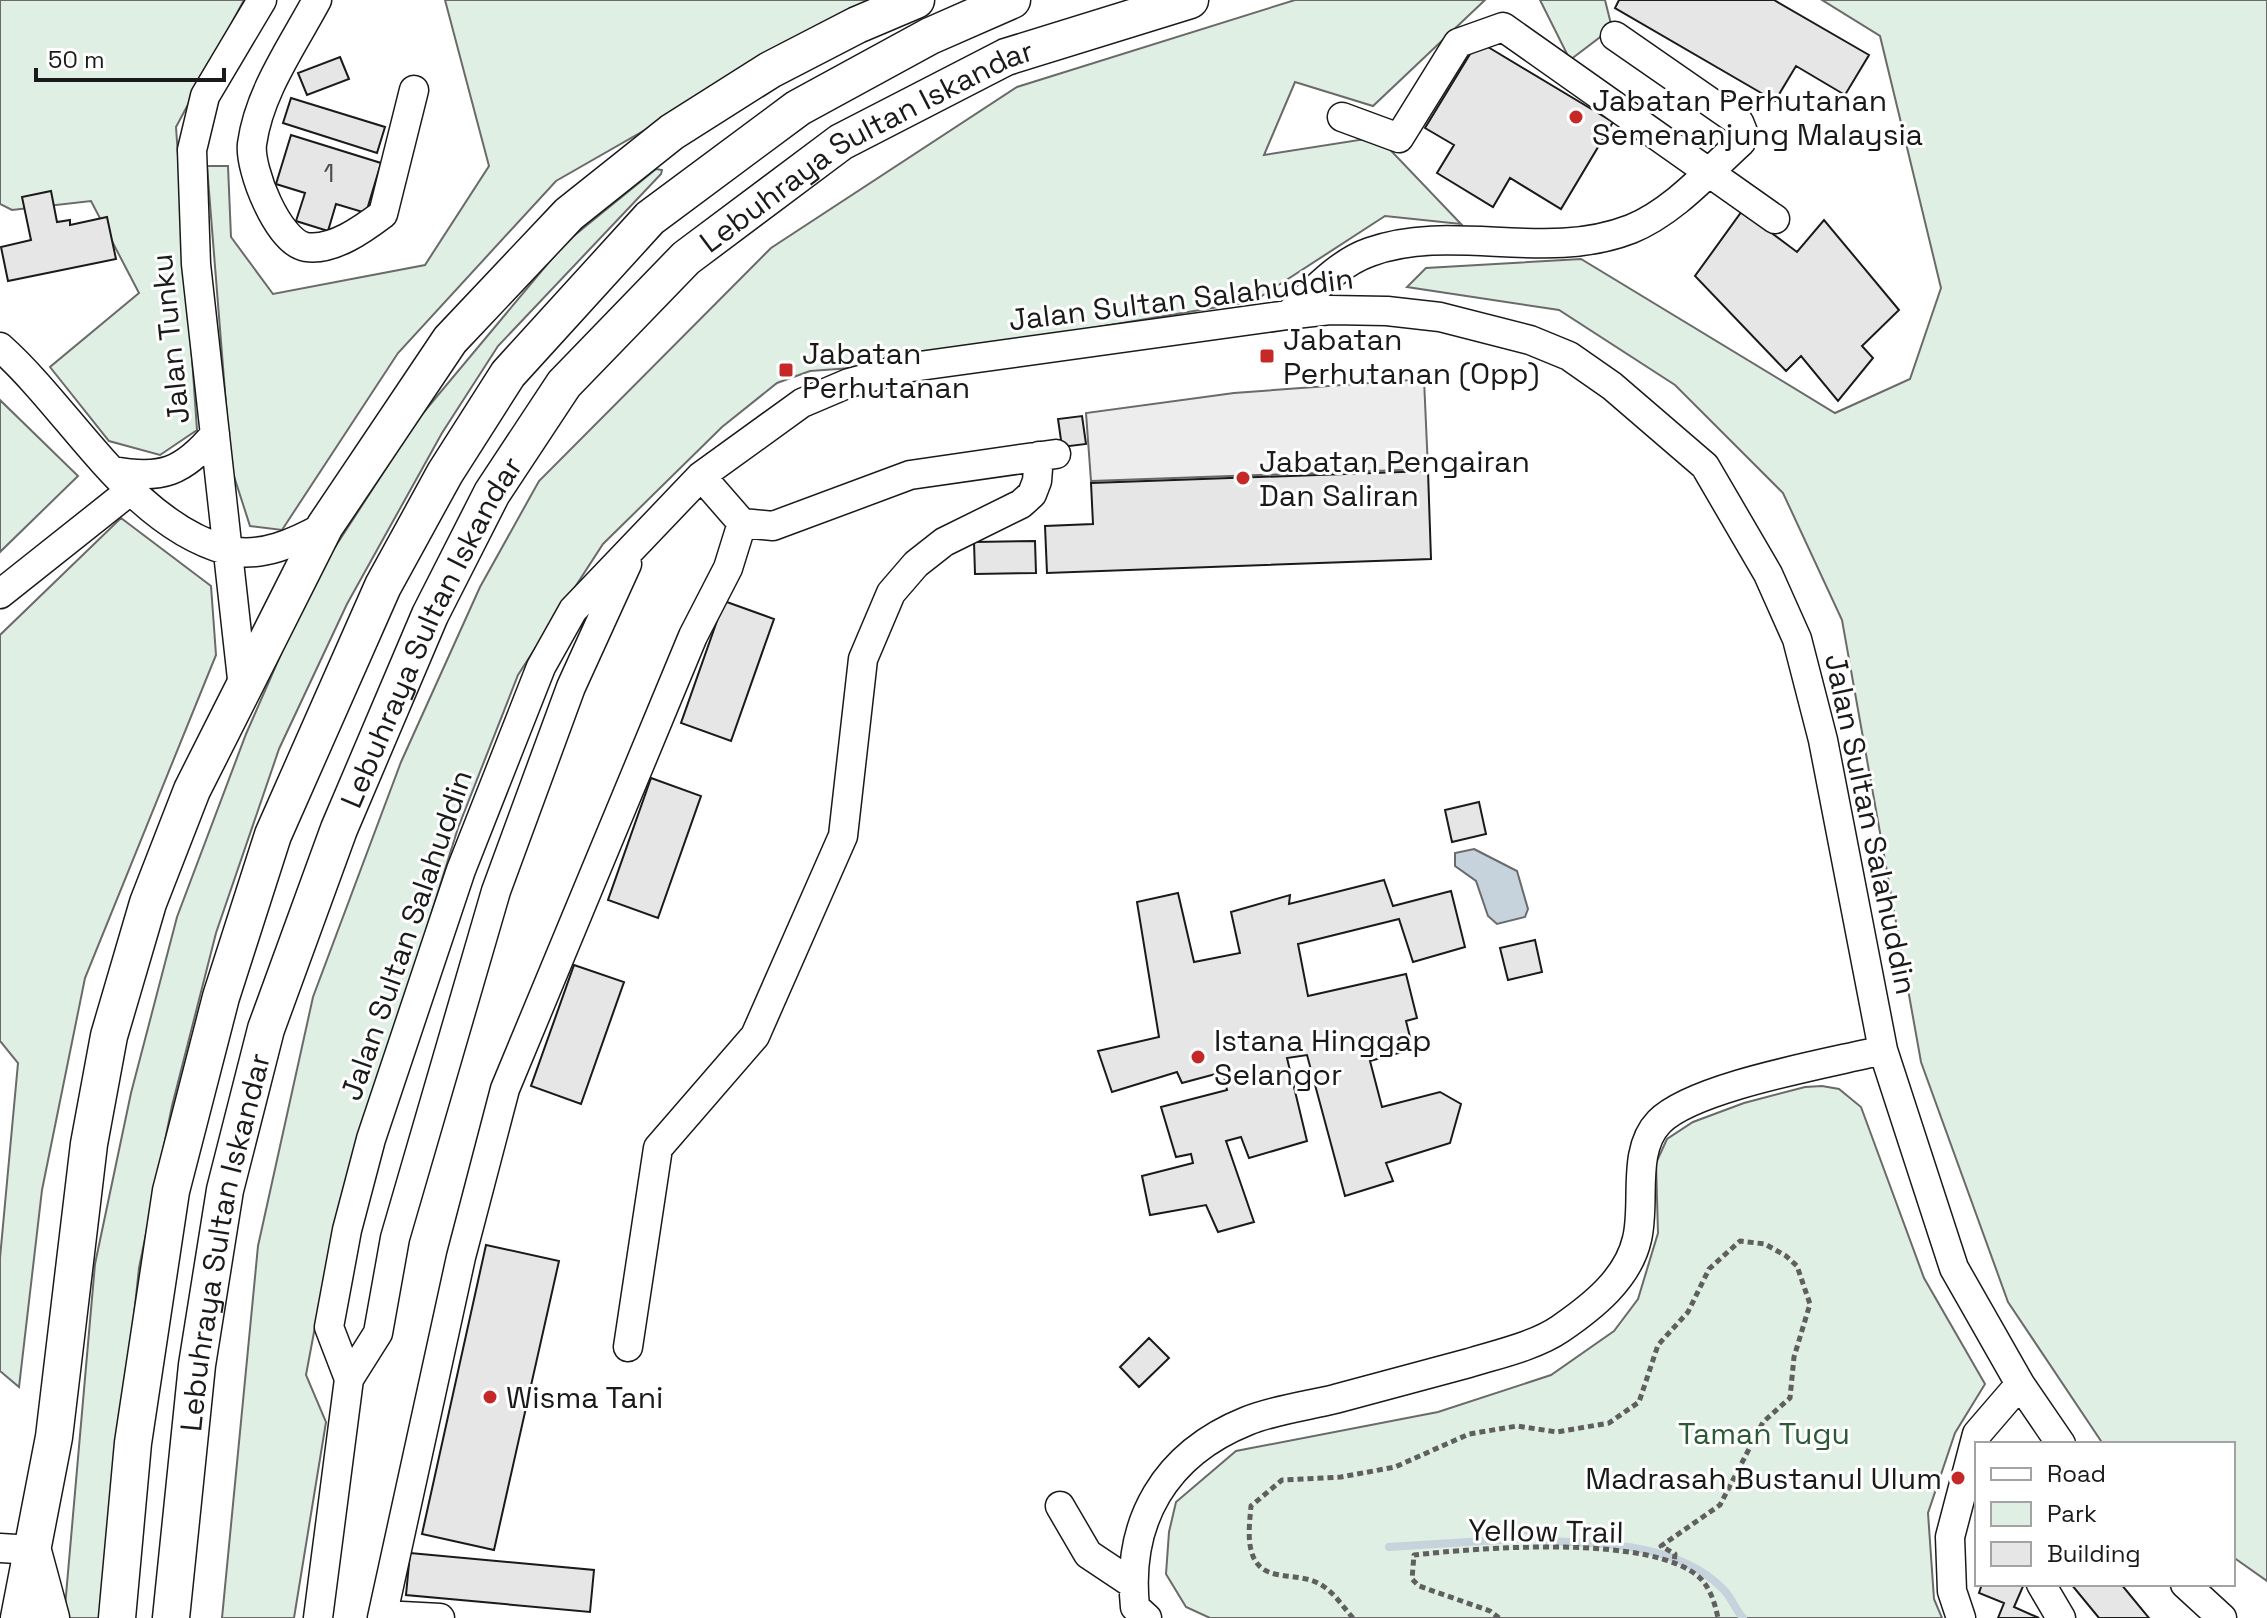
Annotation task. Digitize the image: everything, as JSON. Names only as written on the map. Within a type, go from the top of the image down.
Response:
[{"type":"main road","points":[[19,1618],[16,1549],[54,1437],[89,1144],[109,1036],[148,903],[202,766],[325,526],[450,340],[569,214],[672,132],[770,70],[857,25],[916,0]]},
{"type":"main road","name":"Lebuhraya Sultan Iskandar","points":[[117,1618],[133,1443],[171,1191],[221,997],[273,835],[383,586],[445,473],[508,374],[650,218],[798,108],[930,36],[1012,0]]},
{"type":"main road","name":"Lebuhraya Sultan Iskandar","points":[[171,1618],[197,1365],[225,1190],[266,1029],[339,829],[430,615],[492,493],[564,384],[686,258],[841,142],[1006,57],[1190,0]]},
{"type":"main road","points":[[16,1549],[51,1618]]},
{"type":"street","name":"Jalan Tunku","points":[[243,688],[196,264],[192,150],[205,96],[262,0]]},
{"type":"street","points":[[317,0],[262,103],[251,146],[256,178],[288,236],[305,247],[337,242],[383,214],[414,90]]},
{"type":"street","points":[[1342,117],[1399,138],[1458,43],[1503,27],[1775,219]]},
{"type":"street","points":[[1288,315],[1337,269],[1370,252],[1411,243],[1452,241],[1571,245],[1631,229],[1651,218],[1741,142],[1743,132],[1739,122],[1615,36]]},
{"type":"street","name":"Jalan Sultan Salahuddin","points":[[349,1379],[329,1327],[347,1230],[371,1139],[461,870],[541,667],[573,610],[701,476],[802,403],[858,380],[905,368],[1330,310],[1387,311],[1452,319],[1530,340],[1569,356],[1612,386],[1705,466],[1768,574],[1797,639],[1823,740],[1883,1050],[1954,1268],[2020,1384],[2060,1442]]},
{"type":"street","points":[[0,347],[25,369],[122,481],[187,531],[226,550],[274,549],[325,526]]},
{"type":"street","points":[[0,594],[122,481],[170,471],[196,456],[215,434]]},
{"type":"street","points":[[628,1347],[658,1148],[755,1036],[843,836],[863,659],[891,593],[916,564],[944,542],[1021,504],[1032,494],[1048,455],[910,475],[773,526],[742,523],[701,476]]},
{"type":"street","points":[[440,1618],[383,1616],[461,1257],[505,1089],[693,636],[728,568],[742,523]]},
{"type":"street","name":"Jalan Sultan Salahuddin","points":[[318,1618],[349,1379],[378,1333],[395,1238],[496,891],[571,687],[636,545]]},
{"type":"street","points":[[1147,1618],[1135,1607],[1133,1584],[1138,1532],[1159,1488],[1200,1445],[1248,1421],[1497,1355],[1556,1332],[1598,1302],[1624,1268],[1637,1239],[1646,1144],[1660,1121],[1698,1099],[1883,1050]]},
{"type":"street","points":[[1976,1442],[1977,1434],[2020,1384]]},
{"type":"street","points":[[1961,1618],[1952,1591],[1950,1537],[1972,1478],[1975,1452]]},
{"type":"street","points":[[1060,1506],[1088,1554],[1133,1584]]},
{"type":"street","points":[[2042,1586],[2061,1618]]},
{"type":"street","points":[[2187,1586],[2222,1618]]},
{"type":"path","points":[[1353,1618],[1323,1586],[1301,1577],[1272,1574],[1256,1562],[1248,1543],[1251,1506],[1282,1480],[1341,1477],[1395,1467],[1469,1434],[1517,1426],[1557,1432],[1609,1423],[1639,1402],[1658,1345],[1688,1312],[1709,1269],[1740,1241],[1765,1244],[1797,1266],[1810,1304],[1794,1357],[1790,1398],[1763,1422],[1720,1505],[1661,1546],[1675,1560]]},
{"type":"path","name":"Yellow Trail","points":[[1499,1618],[1490,1611],[1419,1586],[1412,1579],[1414,1555],[1497,1546],[1643,1555],[1675,1560],[1700,1578],[1709,1590],[1718,1618]]},
{"type":"green space","points":[[0,0],[244,0],[176,127],[197,430],[160,455],[109,441],[50,367],[139,293],[91,201],[12,210],[0,204]]},
{"type":"green space","points":[[445,0],[872,0],[556,181],[398,353],[282,530],[250,526],[231,467],[207,166],[228,166],[231,237],[273,294],[425,265],[489,166]]},
{"type":"green space","points":[[1295,0],[1485,0],[1373,106],[1295,82],[1264,155],[1378,137],[1461,224],[1385,216],[1254,301],[852,368],[810,371],[777,383],[722,427],[603,544],[518,675],[458,828],[334,1225],[306,1375],[326,1422],[294,1618],[222,1618],[258,1246],[313,997],[401,762],[480,587],[539,481],[771,248],[1017,87]]},
{"type":"green space","points":[[1540,0],[1605,0],[1612,28],[1570,60]]},
{"type":"green space","points":[[1822,0],[2267,0],[2267,1581],[2235,1558],[2235,1442],[2102,1442],[2008,1302],[1921,1062],[1842,620],[1783,493],[1675,385],[1559,310],[1407,287],[1426,268],[1581,259],[1835,413],[1910,379],[1941,288],[1880,36]]},
{"type":"green space","points":[[656,169],[662,170],[661,174],[498,346],[442,433],[347,604],[279,749],[216,933],[172,1106],[139,1268],[102,1618],[64,1618],[95,1264],[131,1093],[177,917],[246,734],[313,581],[418,419],[565,243]]},
{"type":"green space","points":[[0,400],[78,476],[0,552]]},
{"type":"green space","points":[[121,518],[211,586],[216,655],[85,978],[42,1190],[19,1387],[0,1371],[0,1258],[18,1063],[0,1041],[0,635]]},
{"type":"green space","name":"Taman Tugu","points":[[1805,1087],[1839,1089],[1861,1107],[1924,1278],[1985,1384],[1955,1433],[1928,1513],[1934,1599],[1942,1618],[1210,1618],[1186,1607],[1166,1574],[1169,1532],[1176,1502],[1236,1451],[1438,1412],[1551,1375],[1614,1331],[1638,1299],[1658,1233],[1656,1163],[1667,1139],[1693,1122],[1744,1103]]},
{"type":"shaded area","points":[[1424,379],[1428,469],[1091,481],[1086,413],[1234,393]]},
{"type":"shaded area","points":[[1474,849],[1517,871],[1528,909],[1525,917],[1497,924],[1488,916],[1476,881],[1455,866],[1455,853]]},
{"type":"building","points":[[1619,0],[1774,0],[1869,55],[1845,95],[1796,66],[1775,101],[1615,8]]},
{"type":"building","points":[[1478,41],[1613,122],[1561,209],[1510,178],[1493,207],[1437,173],[1454,145],[1425,128]]},
{"type":"building","points":[[340,57],[349,79],[307,95],[298,73]]},
{"type":"building","points":[[291,98],[385,127],[377,153],[283,123]]},
{"type":"building","points":[[291,135],[381,163],[366,213],[336,204],[328,231],[296,221],[305,193],[276,184]]},
{"type":"building","points":[[51,191],[57,222],[70,220],[70,225],[107,217],[116,259],[8,281],[1,247],[31,240],[22,197]]},
{"type":"building","points":[[1742,211],[1797,252],[1824,220],[1899,310],[1862,346],[1873,358],[1838,401],[1801,356],[1786,371],[1695,276]]},
{"type":"building","points":[[1082,416],[1086,444],[1062,447],[1058,419]]},
{"type":"building","points":[[1428,471],[1431,559],[1047,573],[1045,526],[1093,524],[1091,483]]},
{"type":"building","points":[[1035,541],[1036,573],[975,574],[974,542]]},
{"type":"building","points":[[724,601],[774,619],[731,741],[681,723]]},
{"type":"building","points":[[651,778],[701,796],[658,918],[608,900]]},
{"type":"building","points":[[1479,802],[1486,834],[1452,842],[1445,810]]},
{"type":"building","name":"Istana Hinggap Selangor","points":[[1384,880],[1393,906],[1451,891],[1465,947],[1413,962],[1399,919],[1298,944],[1308,996],[1406,974],[1417,1018],[1406,1021],[1413,1049],[1370,1061],[1382,1107],[1440,1092],[1461,1104],[1450,1143],[1386,1163],[1393,1181],[1345,1196],[1307,1055],[1287,1058],[1307,1141],[1249,1158],[1241,1137],[1226,1141],[1254,1222],[1218,1232],[1206,1205],[1150,1215],[1142,1176],[1193,1163],[1191,1154],[1176,1157],[1161,1107],[1227,1090],[1223,1072],[1182,1083],[1177,1072],[1112,1092],[1098,1051],[1159,1037],[1137,902],[1178,893],[1194,962],[1240,953],[1231,912],[1290,895],[1289,904]]},
{"type":"building","points":[[1535,940],[1542,972],[1508,980],[1500,948]]},
{"type":"building","points":[[574,965],[624,982],[581,1104],[531,1086]]},
{"type":"building","name":"Wisma Tani","points":[[486,1245],[559,1261],[494,1550],[422,1534]]},
{"type":"building","points":[[1149,1338],[1169,1358],[1139,1387],[1120,1367]]},
{"type":"building","points":[[410,1553],[594,1570],[590,1612],[406,1595]]},
{"type":"building","points":[[1981,1586],[2023,1586],[2014,1607],[2039,1618],[1998,1618],[2004,1603],[1979,1593]]},
{"type":"building","points":[[2073,1586],[2123,1586],[2149,1618],[2099,1618]]},
{"type":"waterway","points":[[1389,1547],[1515,1539],[1522,1530],[1536,1531],[1541,1541],[1637,1548],[1683,1562],[1704,1573],[1725,1591],[1743,1618]]},
{"type":"place","name":"Jabatan Perhutanan Semenanjung Malaysia","points":[[1576,117]]},
{"type":"place","name":"Jabatan Perhutanan (Opp)","points":[[1267,356]]},
{"type":"place","name":"Jabatan Perhutanan","points":[[786,370]]},
{"type":"place","name":"Jabatan Pengairan Dan Saliran","points":[[1243,478]]},
{"type":"place","name":"Istana Hinggap Selangor","points":[[1198,1057]]},
{"type":"place","name":"Wisma Tani","points":[[490,1397]]},
{"type":"place","name":"Madrasah Bustanul Ulum","points":[[1958,1478]]}]
